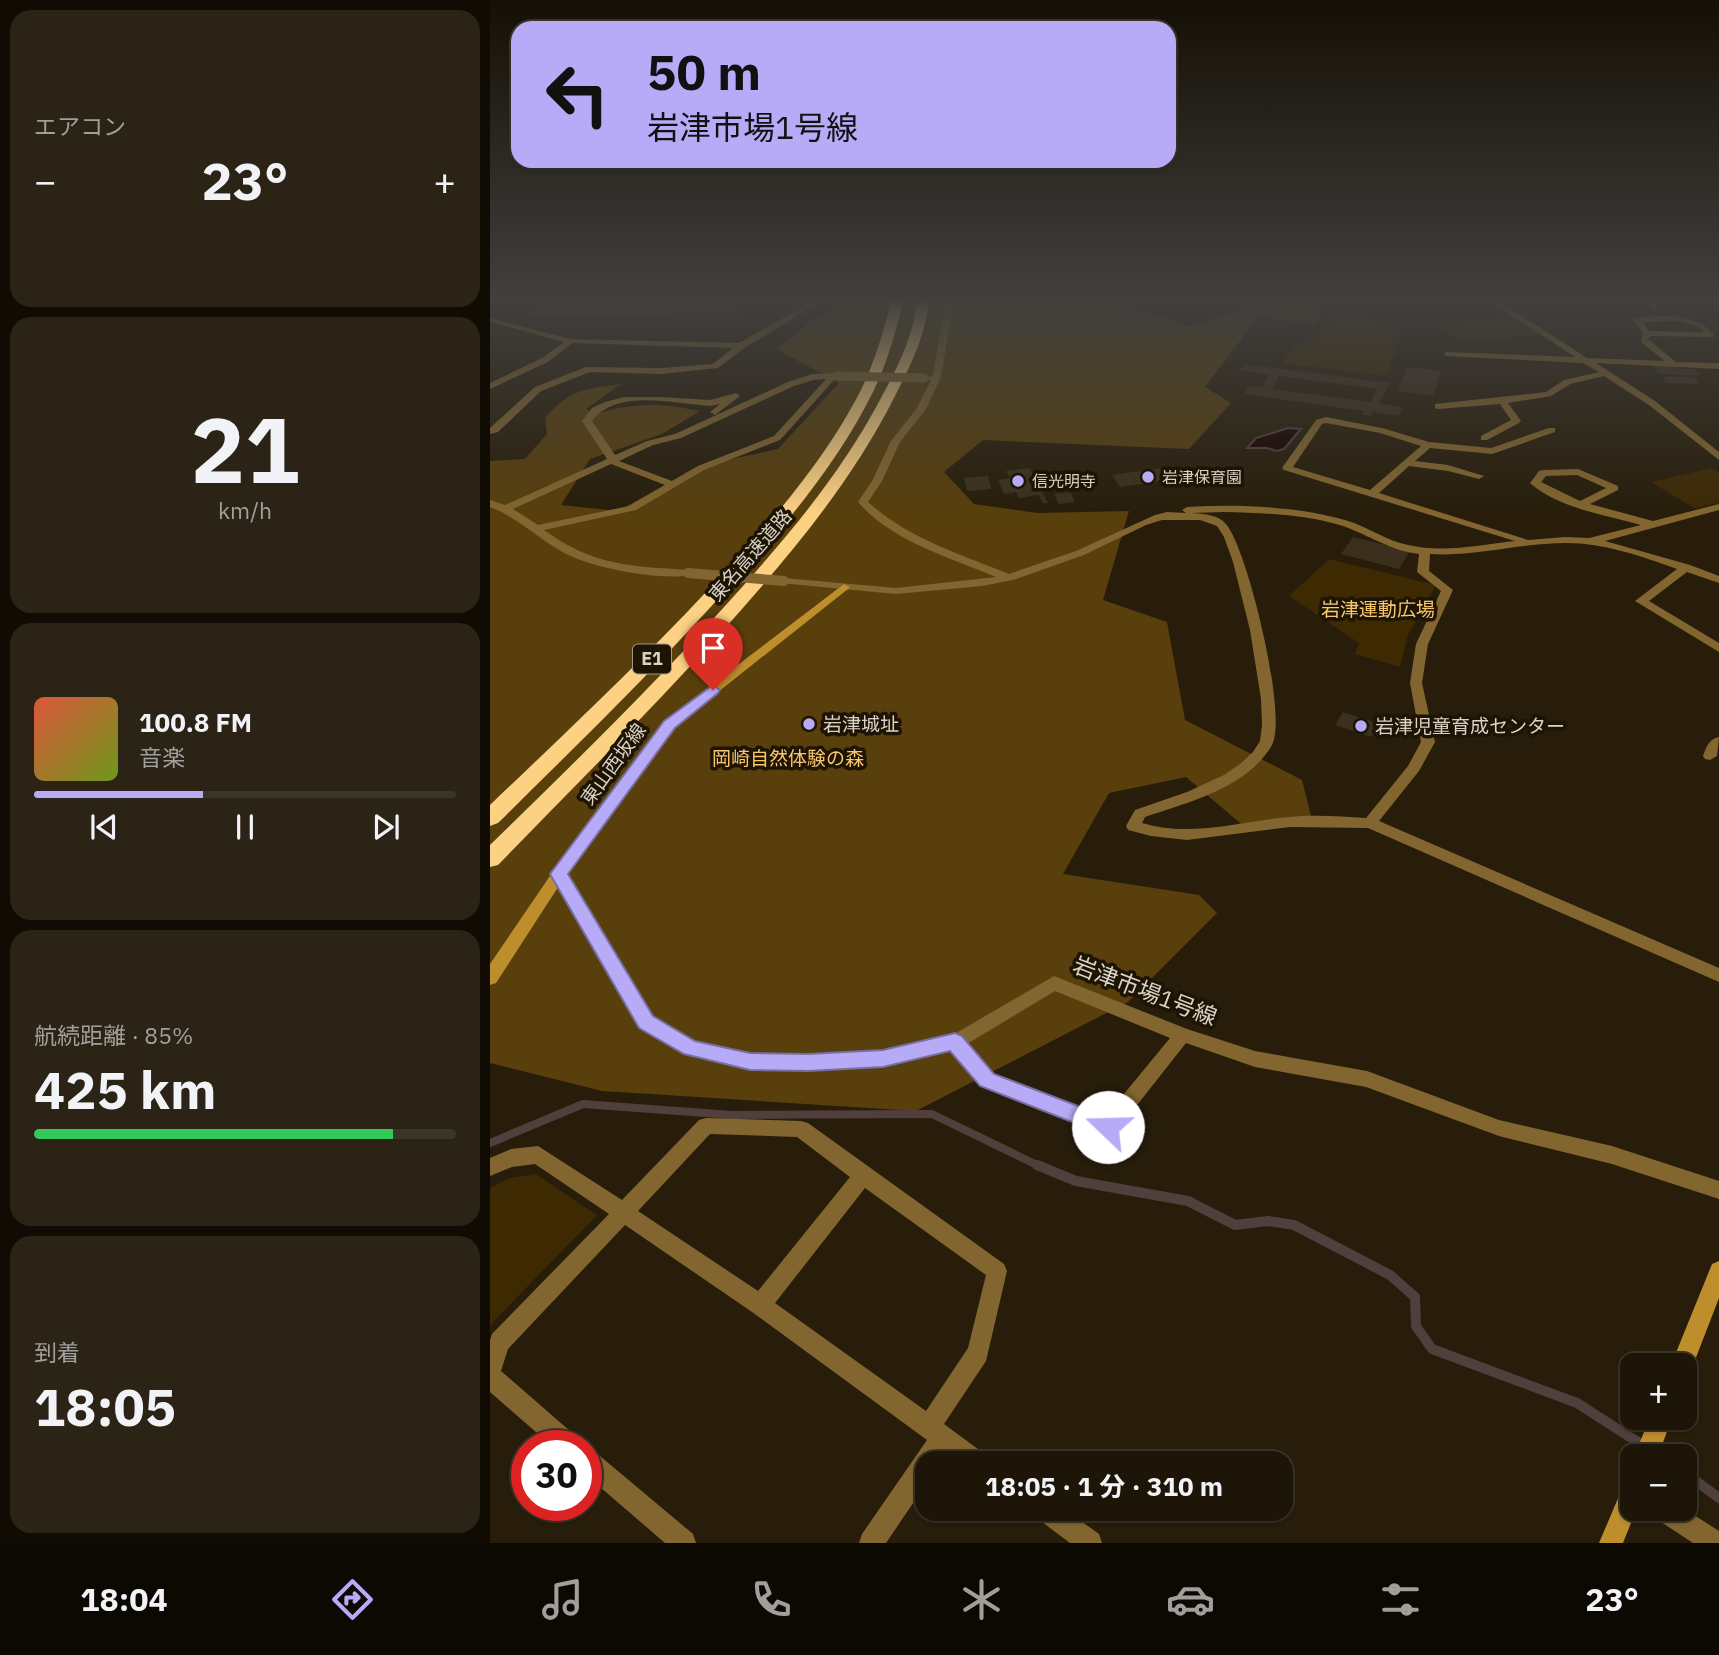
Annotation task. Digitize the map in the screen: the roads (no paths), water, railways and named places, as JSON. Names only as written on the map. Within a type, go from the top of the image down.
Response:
[{"type":"highway","name":"東名高速道路","points":[[490,818],[668,642],[755,550],[803,490],[850,424],[876,371]]},
{"type":"highway","name":"東名高速道路","points":[[490,859],[684,662],[765,572],[836,483],[875,423],[899,371]]},
{"type":"street","points":[[490,386],[522,371]]},
{"type":"street","points":[[490,431],[495,430],[538,389],[584,371]]},
{"type":"street","points":[[938,371],[921,409],[896,440],[877,481],[863,502],[878,518],[903,533],[1009,578]]},
{"type":"street","points":[[1599,371],[1652,403],[1719,457]]},
{"type":"street","points":[[1438,406],[1548,394],[1567,382],[1603,374]]},
{"type":"street","points":[[536,529],[632,508],[701,468],[777,438],[835,376]]},
{"type":"street","points":[[506,508],[612,460],[812,377],[937,377]]},
{"type":"street","points":[[672,484],[612,460],[587,421],[591,412],[601,405],[651,398],[713,403],[736,396],[711,415],[714,419]]},
{"type":"street","points":[[1484,438],[1516,421],[1502,401]]},
{"type":"street","points":[[1528,542],[1287,468],[1319,422],[1334,420],[1428,445],[1492,451],[1552,430]]},
{"type":"street","points":[[1371,494],[1428,445]]},
{"type":"street","points":[[1409,463],[1448,468],[1479,476]]},
{"type":"street","points":[[1583,503],[1614,488],[1578,472],[1543,473],[1535,483],[1550,493],[1650,524]]},
{"type":"street","points":[[490,502],[506,508],[573,554],[614,567],[896,591],[1009,578],[1080,554],[1159,517],[1188,509],[1226,508],[1333,521],[1413,550],[1447,552],[1528,542],[1591,541],[1719,507]]},
{"type":"street","points":[[1159,517],[1212,519],[1224,526],[1245,582],[1270,706],[1269,739],[1260,753],[1239,772],[1182,799],[1140,814],[1133,826],[1159,832],[1211,835],[1315,819],[1370,823],[1719,975]]},
{"type":"street","points":[[1591,541],[1686,567],[1719,580]]},
{"type":"street","points":[[1370,823],[1414,768],[1428,742],[1416,683],[1423,644],[1447,590],[1423,572],[1424,551]]},
{"type":"street","points":[[1686,567],[1641,601],[1719,648]]},
{"type":"street","name":"東山西坂線","points":[[490,978],[558,874],[669,724],[844,587]]},
{"type":"street","points":[[1710,756],[1713,746],[1719,741]]},
{"type":"street","name":"岩津市場1号線","points":[[558,874],[646,1022],[691,1048],[750,1061],[808,1062],[883,1058],[955,1042],[1054,983],[1182,1034],[1255,1059],[1367,1079],[1499,1128],[1612,1155],[1719,1190]]},
{"type":"street","points":[[955,1042],[987,1080],[1108,1127],[1182,1034]]},
{"type":"street","points":[[490,1370],[500,1342],[706,1126],[801,1129],[997,1270],[978,1353],[936,1433],[871,1543]]},
{"type":"street","points":[[490,1167],[512,1158],[538,1155],[760,1305],[961,1451]]},
{"type":"street","points":[[760,1305],[863,1175]]},
{"type":"street","points":[[1687,1353],[1719,1271]]},
{"type":"street","points":[[490,1377],[551,1430]]},
{"type":"street","points":[[602,1473],[684,1543]]},
{"type":"street","points":[[1060,1521],[1090,1543]]},
{"type":"street","points":[[1612,1543],[1621,1521]]},
{"type":"street","points":[[1680,1521],[1714,1543]]},
{"type":"waterway","points":[[490,1143],[583,1104],[732,1115],[932,1114],[1041,1167]]},
{"type":"waterway","points":[[1037,1165],[1076,1181],[1188,1201],[1235,1225],[1268,1221],[1294,1225],[1390,1275],[1415,1297],[1416,1326],[1432,1349],[1577,1403],[1641,1444]]},
{"type":"waterway","points":[[1697,1482],[1719,1498]]},
{"type":"place","name":"岩津保育園","points":[[1148,477]]},
{"type":"place","name":"信光明寺","points":[[1018,481]]},
{"type":"place","name":"岩津城址","points":[[809,724]]},
{"type":"place","name":"岩津児童育成センター","points":[[1361,726]]},
{"type":"park label","name":"岩津運動広場","points":[[1378,609]]},
{"type":"park label","name":"岡崎自然体験の森","points":[[788,758]]}]
